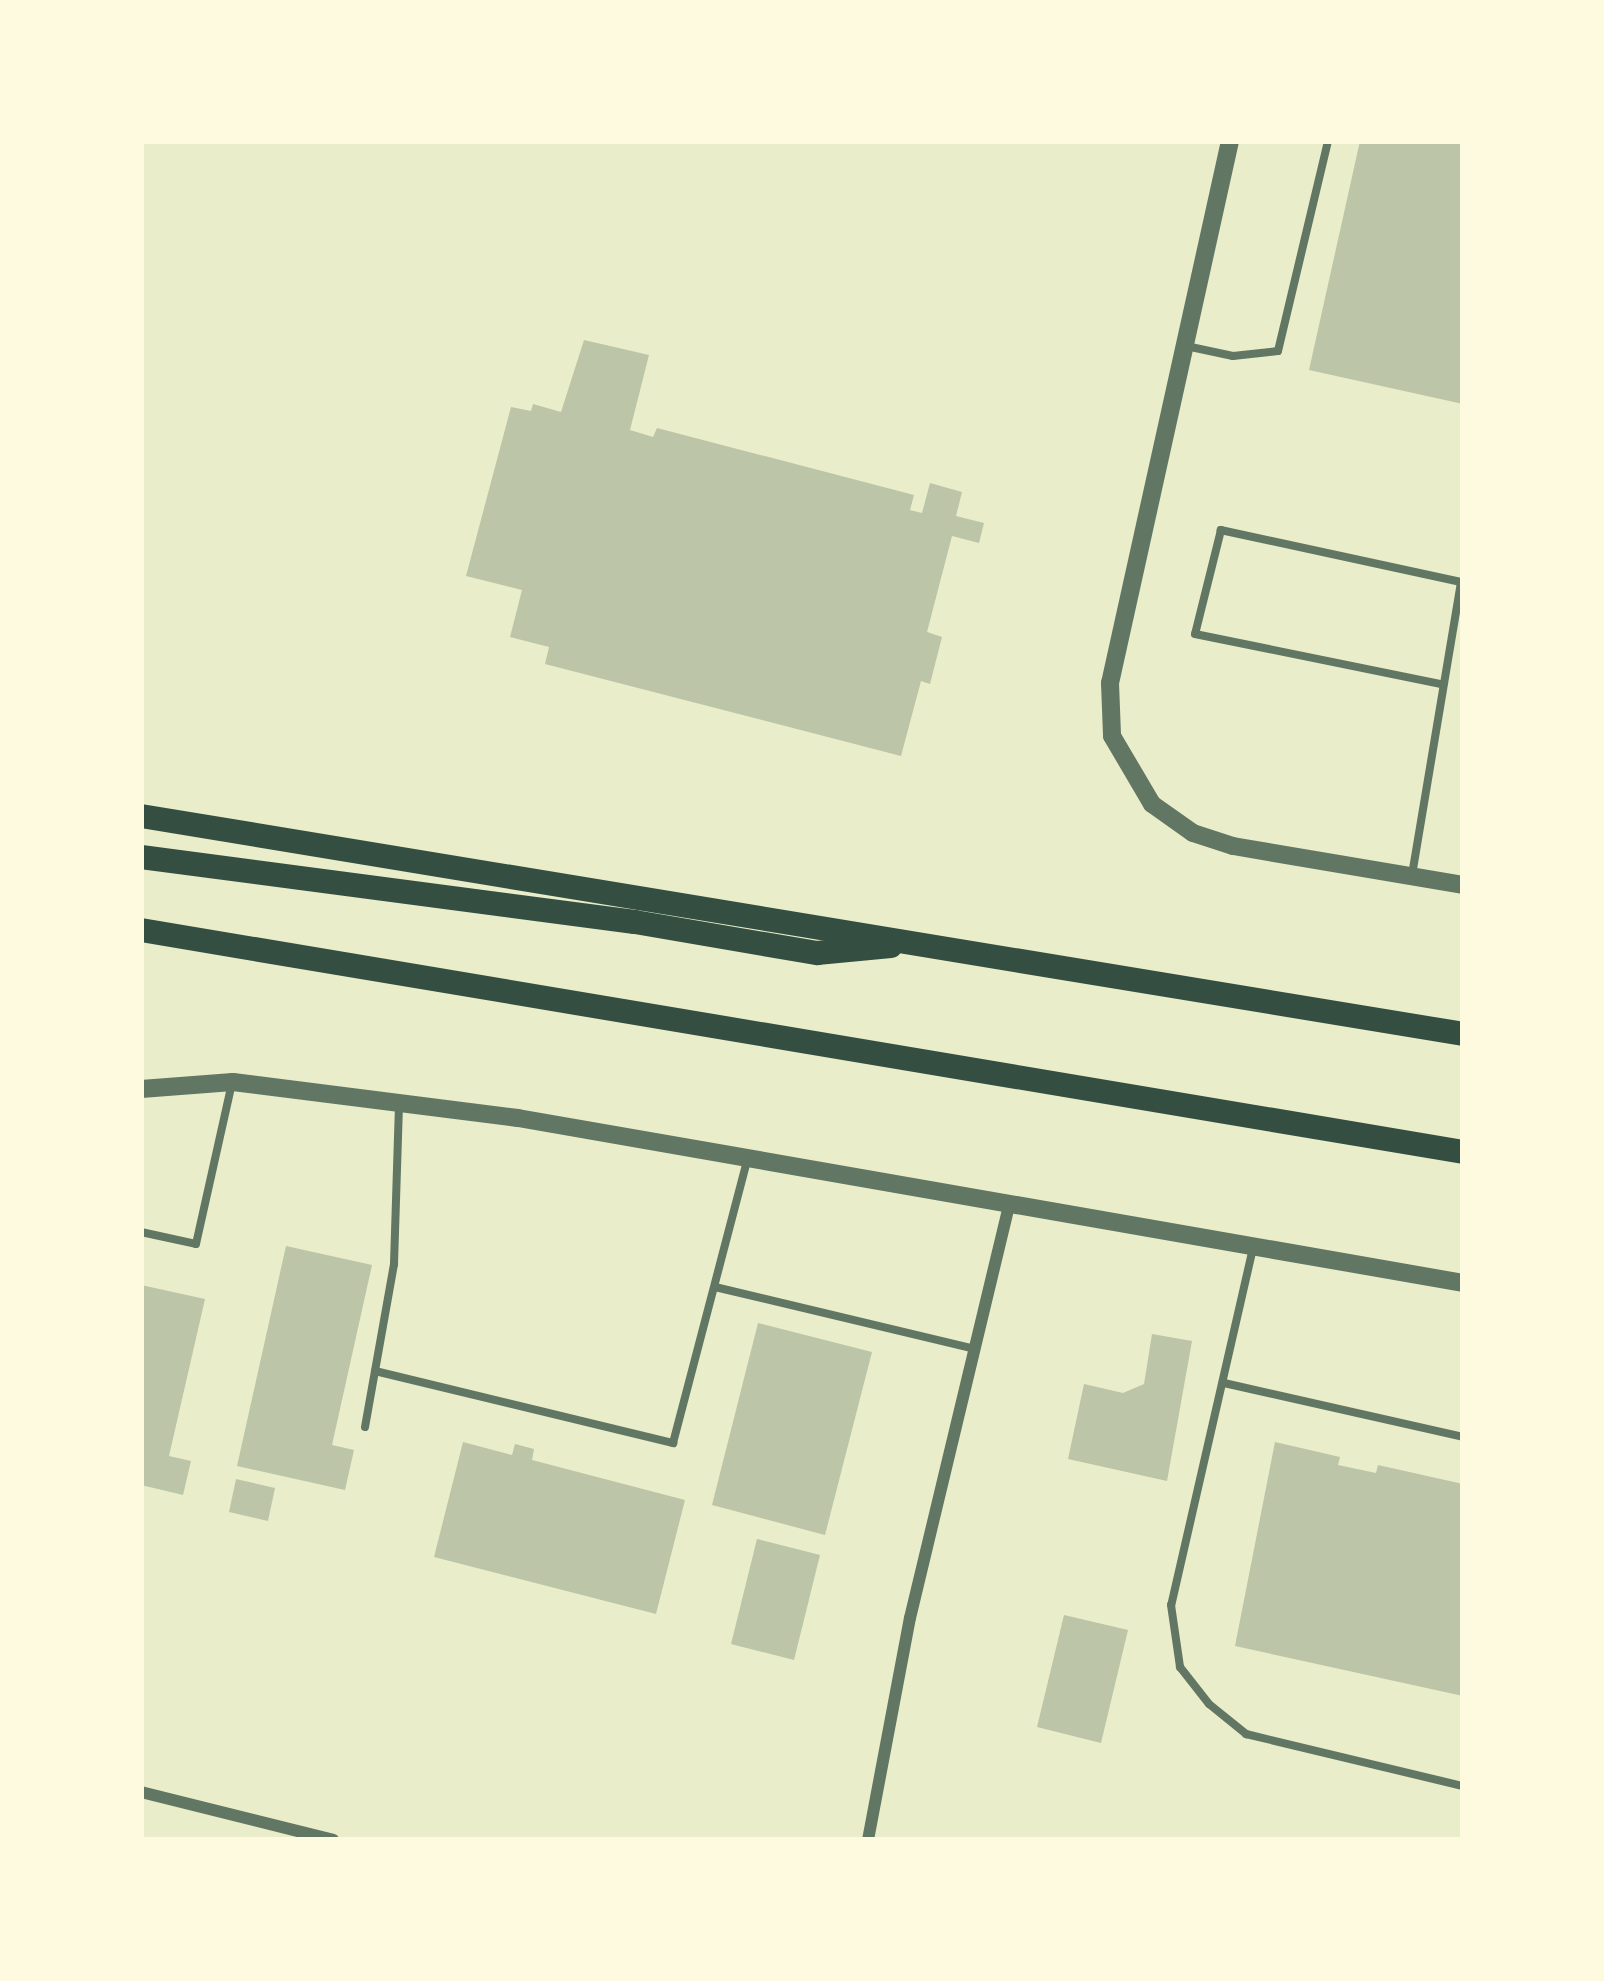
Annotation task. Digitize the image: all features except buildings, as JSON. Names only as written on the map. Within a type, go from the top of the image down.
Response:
[{"type":"main road","points":[[141,816],[929,942],[1463,1034]]},
{"type":"main road","points":[[141,857],[634,922],[817,953],[929,942]]},
{"type":"main road","points":[[141,930],[1463,1152]]},
{"type":"street","points":[[1230,141],[1110,683],[1109,713],[1119,754],[1152,804],[1177,824],[1233,846],[1463,885]]},
{"type":"street","points":[[141,1089],[232,1082],[400,1103],[748,1158],[1463,1283]]},
{"type":"street","points":[[868,1840],[910,1618],[1010,1203]]},
{"type":"street","points":[[141,1792],[333,1840]]},
{"type":"lane","points":[[1186,346],[1233,356],[1278,351],[1328,141]]},
{"type":"lane","points":[[1412,877],[1441,684],[1462,583],[1221,530],[1195,634],[1441,684]]},
{"type":"lane","points":[[141,1232],[196,1244],[232,1082]]},
{"type":"lane","points":[[364,1427],[394,1264],[400,1103]]},
{"type":"lane","points":[[375,1371],[674,1443],[748,1158]]},
{"type":"lane","points":[[1254,1246],[1171,1606],[1180,1667],[1209,1704],[1246,1734],[1463,1786]]},
{"type":"lane","points":[[715,1287],[977,1349]]},
{"type":"lane","points":[[1224,1383],[1463,1437]]}]
